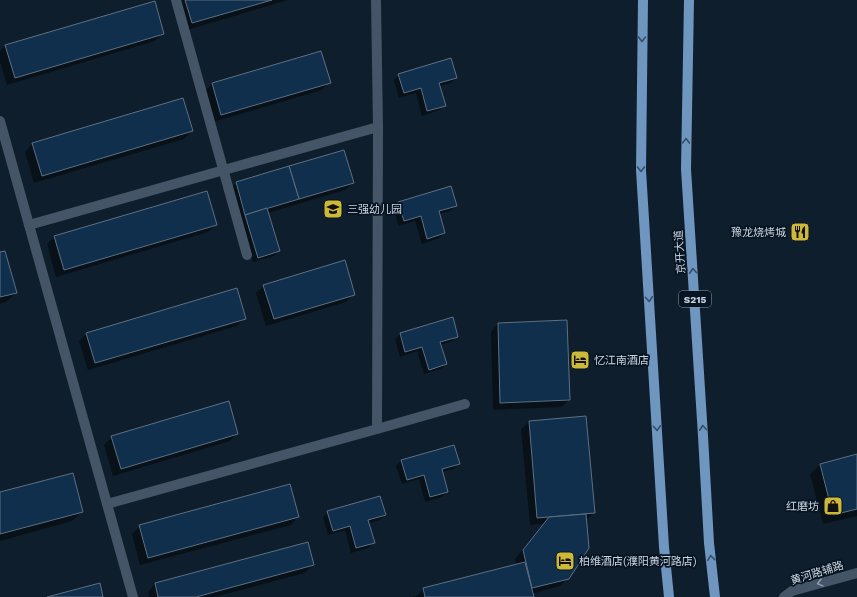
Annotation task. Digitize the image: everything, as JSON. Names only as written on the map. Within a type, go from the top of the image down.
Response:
[{"type":"main road","points":[[643,0],[641,170],[664,547],[669,597]]},
{"type":"main road","name":"京开大道","points":[[689,0],[686,169],[709,543],[715,597]]},
{"type":"street","points":[[176,0],[247,255]]},
{"type":"street","points":[[376,0],[378,127],[377,428]]},
{"type":"street","points":[[0,122],[133,597]]},
{"type":"street","points":[[29,225],[378,127]]},
{"type":"street","points":[[107,504],[465,404]]},
{"type":"street","name":"黄河路辅路","points":[[784,597],[792,591],[857,573]]},
{"type":"building","points":[[185,0],[272,0],[192,23]]},
{"type":"building","points":[[155,1],[164,34],[15,78],[5,45]]},
{"type":"building","points":[[321,51],[331,83],[221,115],[212,83]]},
{"type":"building","points":[[451,58],[457,78],[439,83],[446,106],[427,111],[421,88],[404,93],[398,74]]},
{"type":"building","points":[[183,98],[193,131],[42,176],[32,143]]},
{"type":"building","points":[[344,150],[354,183],[299,199],[289,166]]},
{"type":"building","points":[[289,166],[299,199],[245,215],[236,182]]},
{"type":"building","points":[[451,186],[457,206],[439,211],[445,233],[427,239],[421,216],[404,221],[398,202]]},
{"type":"building","points":[[207,191],[217,225],[64,270],[54,236]]},
{"type":"building","points":[[267,208],[280,251],[258,258],[245,215]]},
{"type":"building","points":[[5,251],[17,293],[0,297],[0,252]]},
{"type":"building","points":[[345,260],[355,295],[274,319],[263,285]]},
{"type":"building","points":[[237,288],[246,319],[95,363],[86,333]]},
{"type":"building","points":[[453,317],[458,337],[440,342],[447,364],[429,370],[422,347],[405,352],[400,333]]},
{"type":"building","points":[[567,320],[570,400],[500,403],[498,323]]},
{"type":"building","points":[[229,401],[238,434],[121,469],[111,436]]},
{"type":"building","points":[[586,416],[595,513],[537,518],[529,421]]},
{"type":"building","points":[[454,445],[460,464],[442,469],[448,492],[430,497],[424,475],[407,480],[401,460]]},
{"type":"building","points":[[857,454],[857,509],[833,515],[820,464]]},
{"type":"building","points":[[73,473],[83,512],[0,534],[0,492]]},
{"type":"building","points":[[290,484],[299,517],[148,558],[139,525]]},
{"type":"building","points":[[380,496],[386,515],[368,520],[375,543],[356,548],[350,526],[333,531],[327,511]]},
{"type":"building","points":[[586,514],[589,548],[569,579],[532,588],[523,550],[549,517]]},
{"type":"building","points":[[308,542],[314,565],[196,597],[158,597],[155,583]]},
{"type":"building","points":[[525,562],[534,597],[425,597],[423,588]]},
{"type":"building","points":[[100,583],[103,597],[47,597]]},
{"type":"place","name":"三强幼儿园","points":[[333,209]]},
{"type":"place","name":"豫龙烧烤城","points":[[800,232]]},
{"type":"place","name":"忆江南酒店","points":[[580,360]]},
{"type":"place","name":"红磨坊","points":[[833,506]]},
{"type":"place","name":"柏维酒店(濮阳黄河路店)","points":[[565,561]]}]
